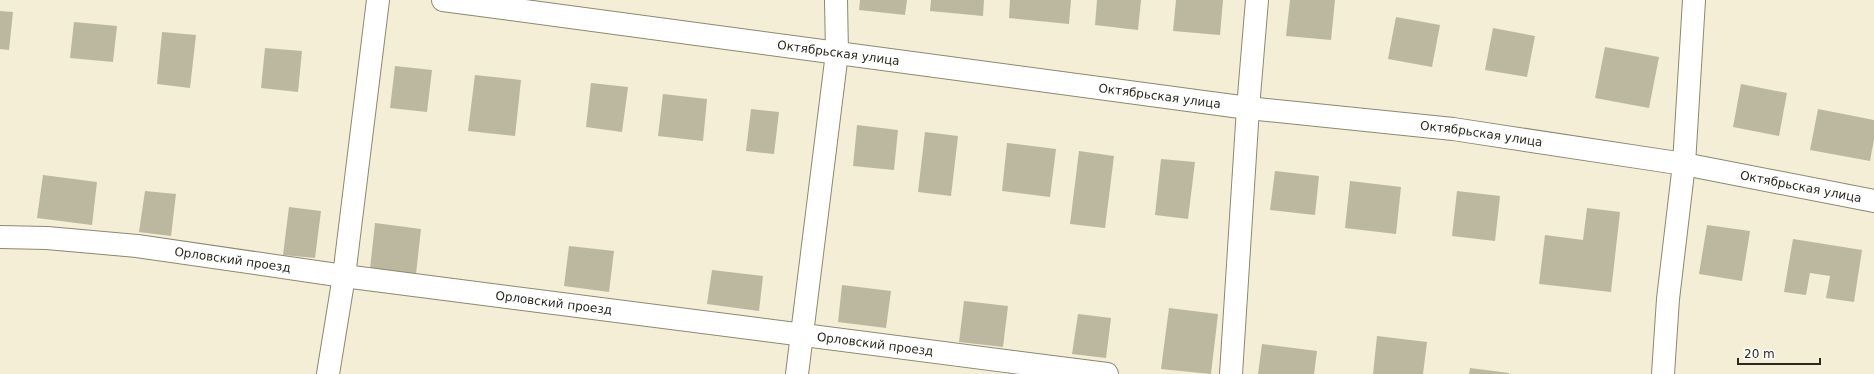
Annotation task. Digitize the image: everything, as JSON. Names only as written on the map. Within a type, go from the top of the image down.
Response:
[{"type":"street","points":[[328,374],[344,276],[378,0]]},
{"type":"street","name":"Октябрьская улица","points":[[443,0],[1248,108],[1453,129],[1684,164],[1874,202]]},
{"type":"street","points":[[797,374],[837,53],[836,0]]},
{"type":"street","points":[[1231,374],[1248,108],[1257,0]]},
{"type":"street","points":[[1663,374],[1668,299],[1684,164],[1694,0]]},
{"type":"street","name":"Орловский проезд","points":[[0,237],[47,238],[137,246],[344,276],[1107,374]]},
{"type":"building","points":[[860,0],[907,0],[905,15],[859,10]]},
{"type":"building","points":[[931,0],[984,0],[983,16],[930,11]]},
{"type":"building","points":[[1010,0],[1071,0],[1069,24],[1009,18]]},
{"type":"building","points":[[1097,0],[1141,0],[1138,30],[1095,25]]},
{"type":"building","points":[[1176,0],[1223,0],[1220,35],[1173,31]]},
{"type":"building","points":[[1290,0],[1335,0],[1331,40],[1286,36]]},
{"type":"building","points":[[0,11],[13,12],[9,50],[0,49]]},
{"type":"building","points":[[1396,17],[1440,25],[1432,67],[1388,59]]},
{"type":"building","points":[[74,22],[117,26],[113,62],[70,58]]},
{"type":"building","points":[[1493,28],[1535,36],[1527,77],[1485,70]]},
{"type":"building","points":[[162,32],[196,35],[190,88],[157,84]]},
{"type":"building","points":[[1605,47],[1659,57],[1649,108],[1595,98]]},
{"type":"building","points":[[265,48],[302,51],[298,92],[261,88]]},
{"type":"building","points":[[395,66],[432,70],[427,112],[390,108]]},
{"type":"building","points":[[475,75],[521,80],[515,136],[468,131]]},
{"type":"building","points":[[591,83],[628,87],[622,132],[586,127]]},
{"type":"building","points":[[1741,84],[1787,93],[1779,136],[1733,127]]},
{"type":"building","points":[[663,94],[707,99],[703,141],[658,136]]},
{"type":"building","points":[[751,109],[779,112],[774,154],[746,151]]},
{"type":"building","points":[[1818,109],[1874,120],[1874,139],[1870,161],[1810,150]]},
{"type":"building","points":[[857,125],[898,130],[894,170],[853,166]]},
{"type":"building","points":[[925,132],[958,136],[951,196],[918,192]]},
{"type":"building","points":[[1007,143],[1056,149],[1050,197],[1002,191]]},
{"type":"building","points":[[1079,151],[1114,156],[1105,228],[1070,224]]},
{"type":"building","points":[[1161,159],[1195,162],[1188,219],[1155,215]]},
{"type":"building","points":[[1275,171],[1319,176],[1315,215],[1270,210]]},
{"type":"building","points":[[43,175],[97,182],[92,225],[37,218]]},
{"type":"building","points":[[1350,181],[1401,187],[1396,234],[1345,228]]},
{"type":"building","points":[[145,191],[176,194],[171,236],[139,232]]},
{"type":"building","points":[[1457,191],[1500,196],[1495,241],[1452,236]]},
{"type":"building","points":[[289,207],[321,211],[315,258],[283,255]]},
{"type":"building","points":[[1587,208],[1620,212],[1611,292],[1539,284],[1545,235],[1583,240]]},
{"type":"building","points":[[375,223],[421,229],[416,274],[370,269]]},
{"type":"building","points":[[1707,225],[1750,231],[1742,281],[1699,274]]},
{"type":"building","points":[[1793,239],[1862,250],[1854,302],[1826,298],[1830,276],[1810,273],[1806,295],[1784,292]]},
{"type":"building","points":[[569,246],[614,251],[609,292],[564,286]]},
{"type":"building","points":[[712,270],[763,276],[759,311],[707,304]]},
{"type":"building","points":[[842,285],[891,291],[886,328],[838,322]]},
{"type":"building","points":[[964,301],[1008,306],[1003,347],[959,342]]},
{"type":"building","points":[[1169,308],[1218,314],[1211,374],[1161,369]]},
{"type":"building","points":[[1078,314],[1111,318],[1106,358],[1072,354]]},
{"type":"building","points":[[1377,336],[1427,342],[1423,374],[1373,374]]},
{"type":"building","points":[[1262,344],[1317,351],[1314,374],[1258,374]]},
{"type":"building","points":[[1470,368],[1509,373],[1509,374],[1469,374]]}]
